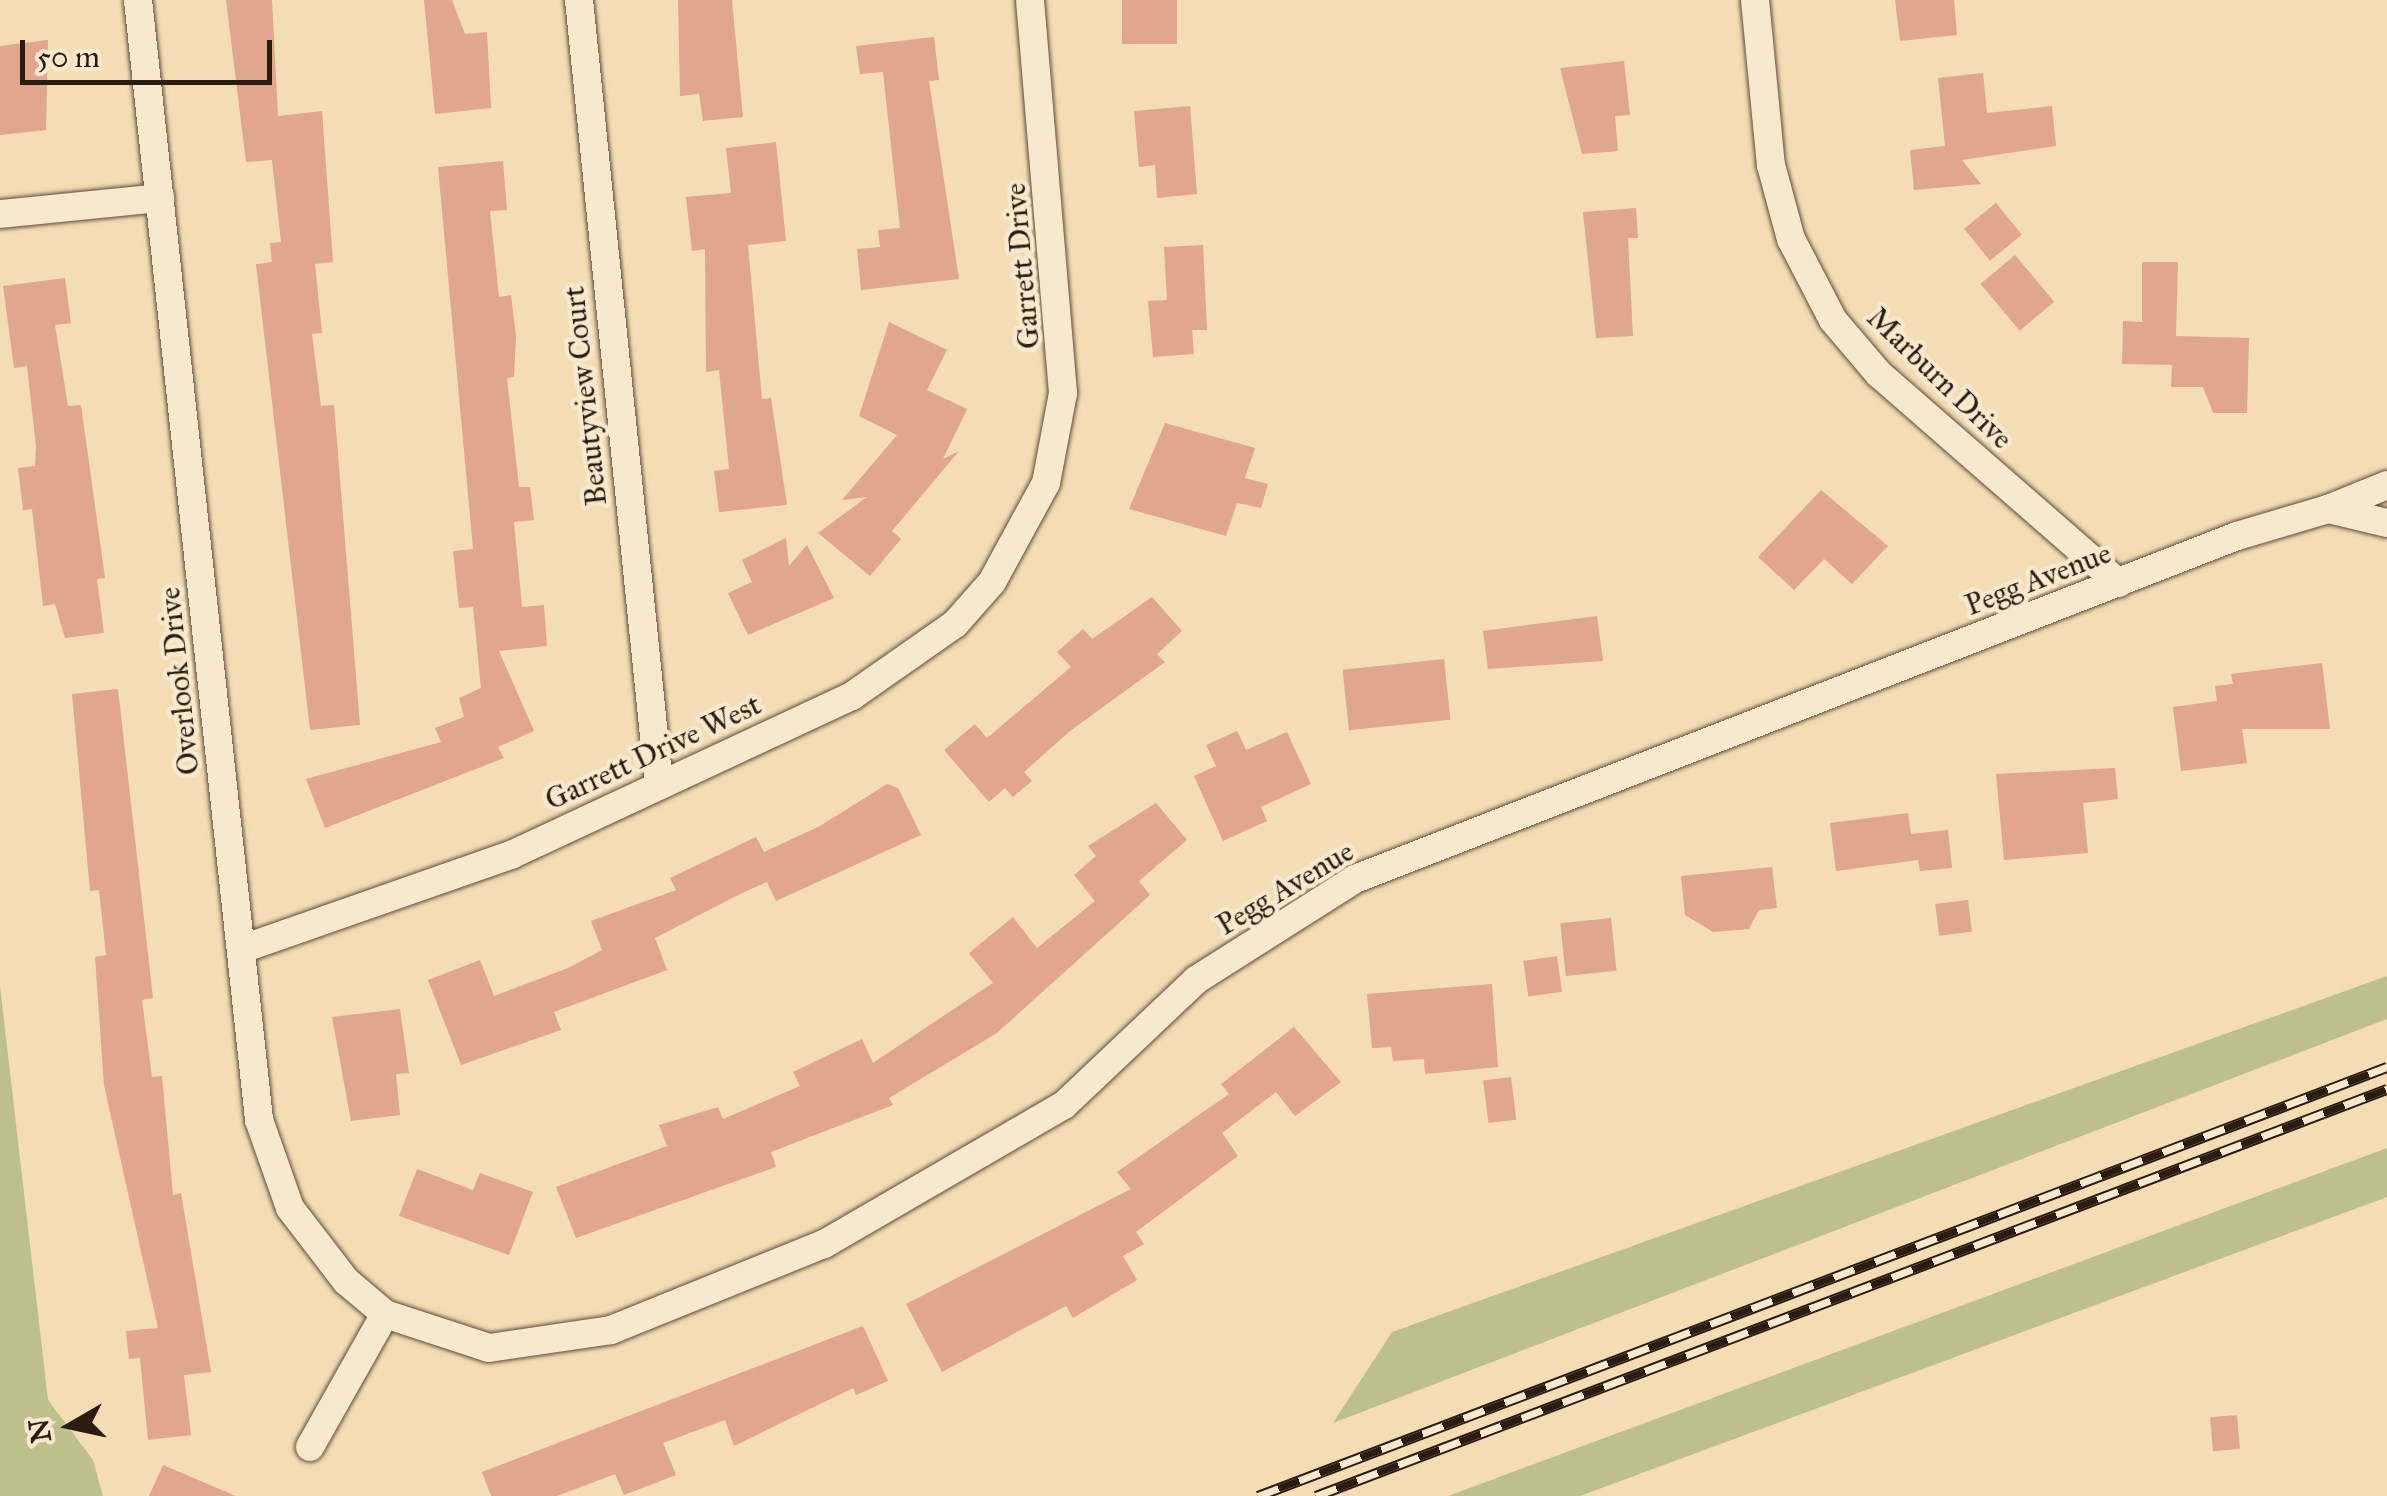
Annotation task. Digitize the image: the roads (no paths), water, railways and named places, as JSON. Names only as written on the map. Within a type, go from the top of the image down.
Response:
[{"type":"street","name":"Overlook Drive","points":[[138,0],[260,1120],[290,1208],[385,1314]]},
{"type":"street","name":"Beautyview Court","points":[[578,0],[659,785]]},
{"type":"street","name":"Garrett Drive","points":[[1027,521],[1046,483],[1063,392],[1030,0]]},
{"type":"street","name":"Marburn Drive","points":[[1755,0],[1771,165],[1808,281],[1879,374],[2119,583]]},
{"type":"street","points":[[0,214],[160,198]]},
{"type":"street","name":"Pegg Avenue","points":[[385,1314],[489,1348],[611,1330],[824,1244],[1064,1105],[1196,980],[1355,879],[2119,583],[2387,485]]},
{"type":"street","points":[[2328,509],[2387,523]]},
{"type":"street","name":"Garrett Drive West","points":[[242,949],[511,855],[904,664],[980,596],[1027,521]]},
{"type":"street","points":[[310,1448],[385,1314]]},
{"type":"railway","points":[[1258,1496],[2387,1067]]},
{"type":"railway","points":[[1316,1496],[2387,1089]]}]
